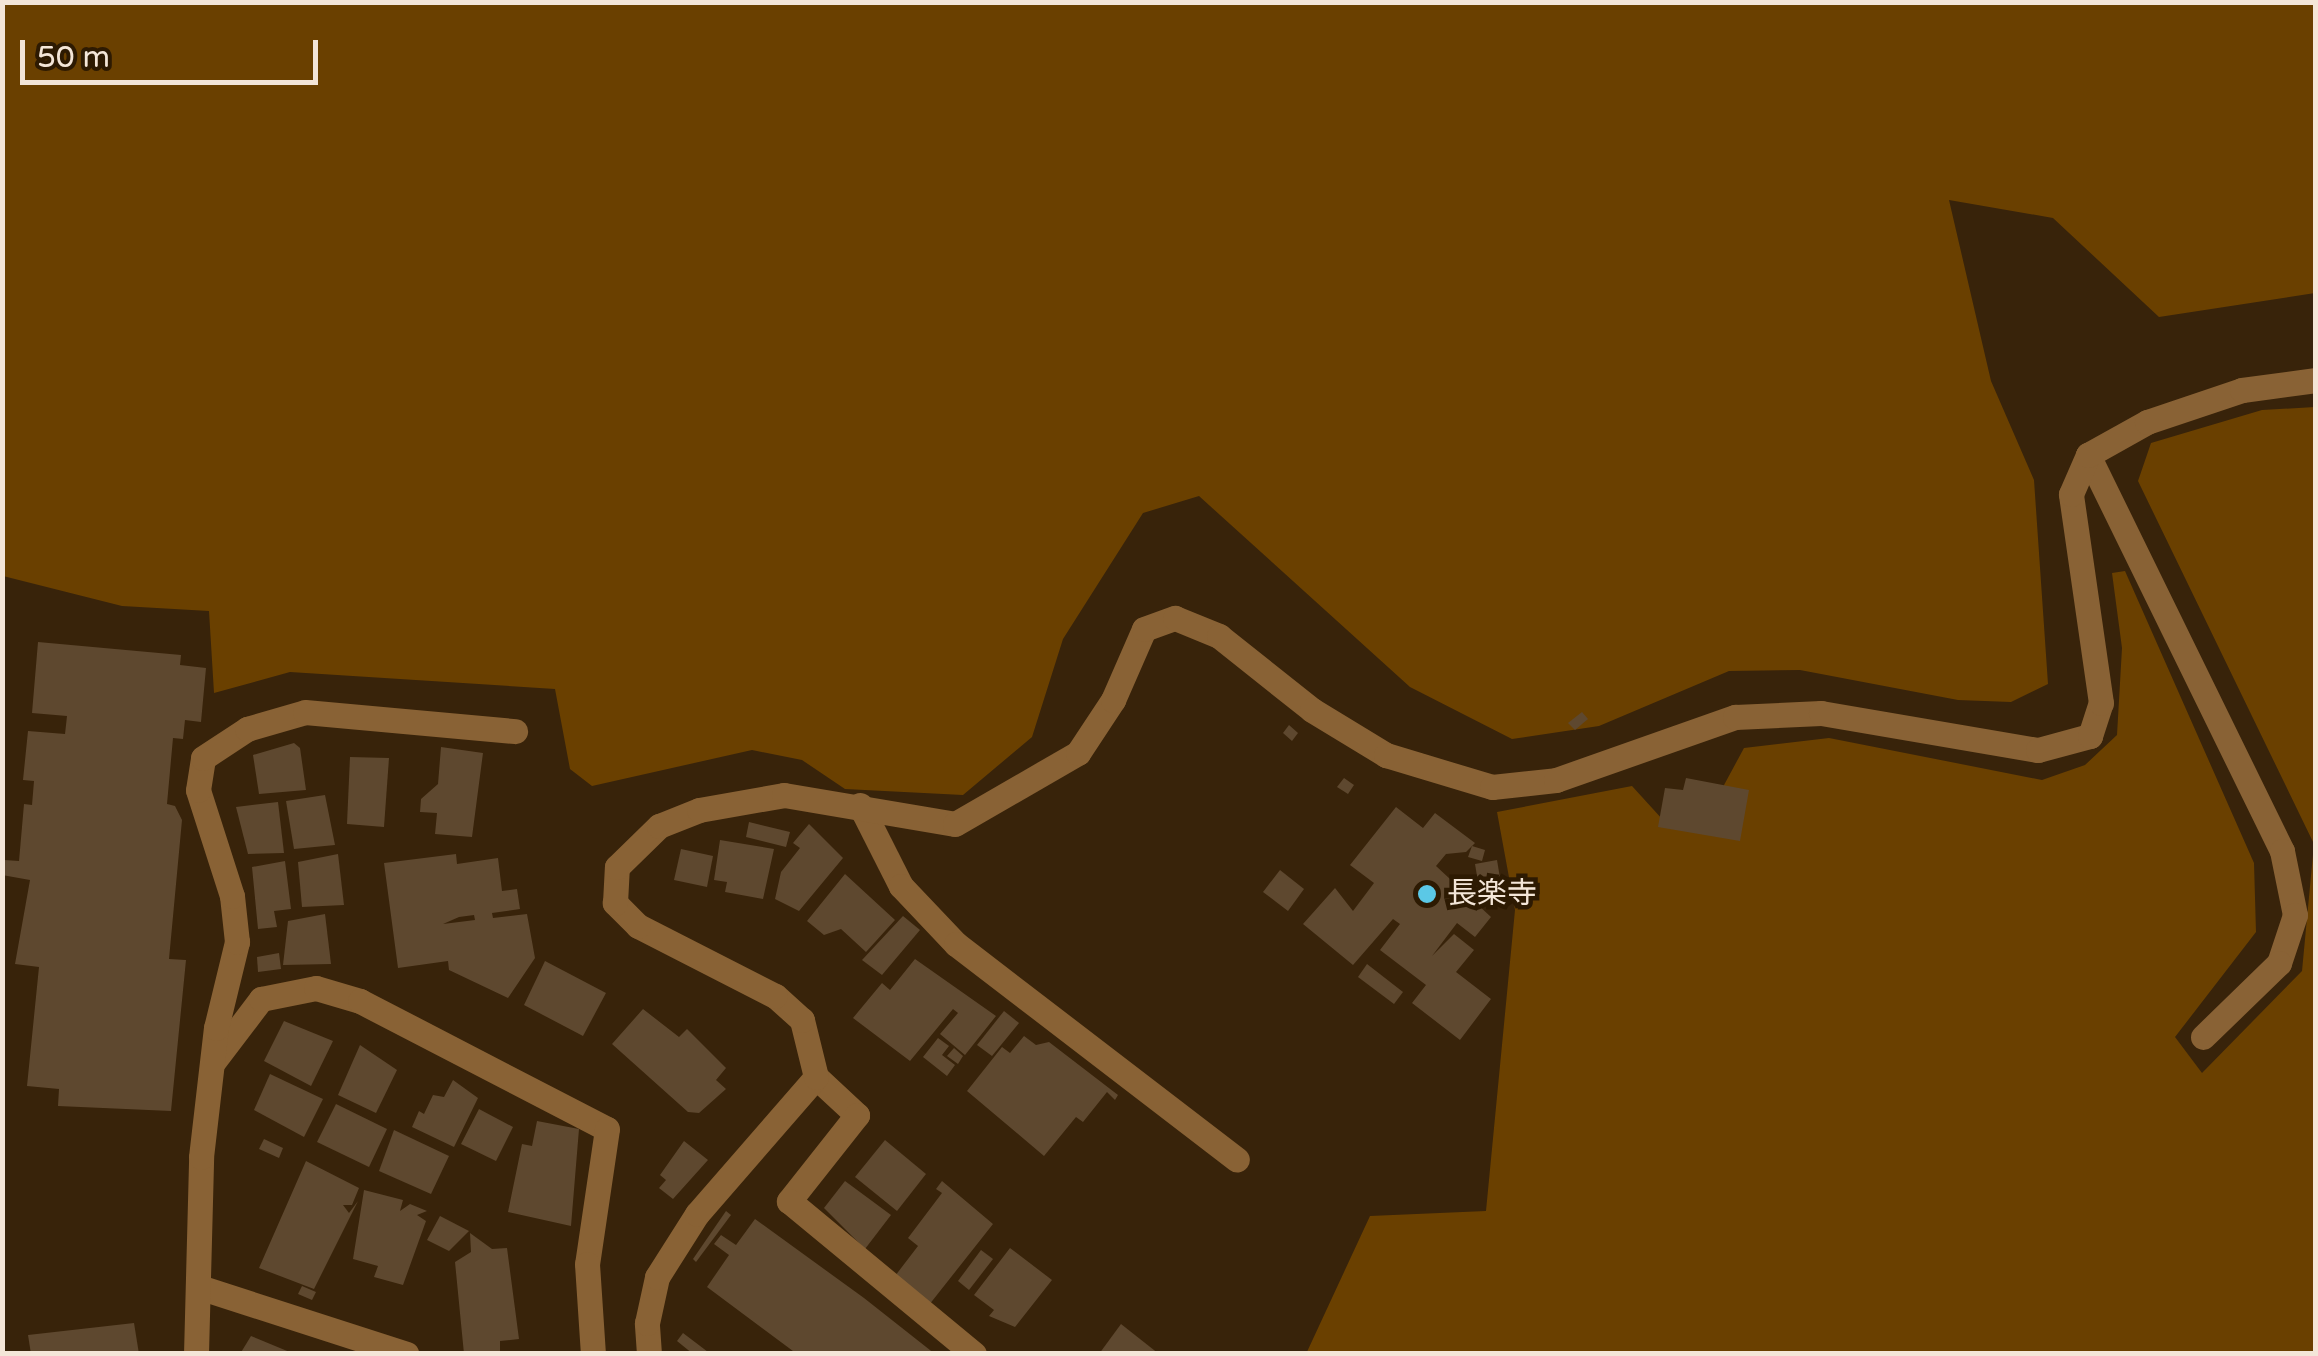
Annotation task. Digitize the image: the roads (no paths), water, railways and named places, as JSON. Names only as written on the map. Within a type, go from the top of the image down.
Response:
[{"type":"street","points":[[974,1354],[790,1201],[857,1114],[816,1077],[802,1020],[775,996],[638,926],[615,903],[617,868],[660,826],[699,810],[784,795],[954,824],[1006,799],[1078,754],[1113,700],[1144,629],[1175,618],[1218,636],[1312,710],[1386,755],[1492,787],[1556,780],[1735,717],[1821,714],[2038,750],[2090,736],[2101,703],[2071,494],[2088,455],[2147,422],[2242,390],[2316,380]]},
{"type":"street","points":[[2088,455],[2282,851],[2295,915],[2280,963],[2203,1037]]},
{"type":"street","points":[[196,1354],[202,1157],[214,1061],[237,942],[232,896],[198,790],[203,758],[247,729],[305,712],[515,731]]},
{"type":"street","points":[[860,805],[902,886],[956,944],[1237,1160]]},
{"type":"street","points":[[214,1061],[261,999],[316,988],[360,1001],[607,1129],[587,1264],[593,1354]]},
{"type":"street","points":[[649,1354],[658,1277],[697,1214],[816,1077]]},
{"type":"street","points":[[199,1287],[406,1354]]},
{"type":"place","name":"長楽寺","points":[[1427,894]]}]
